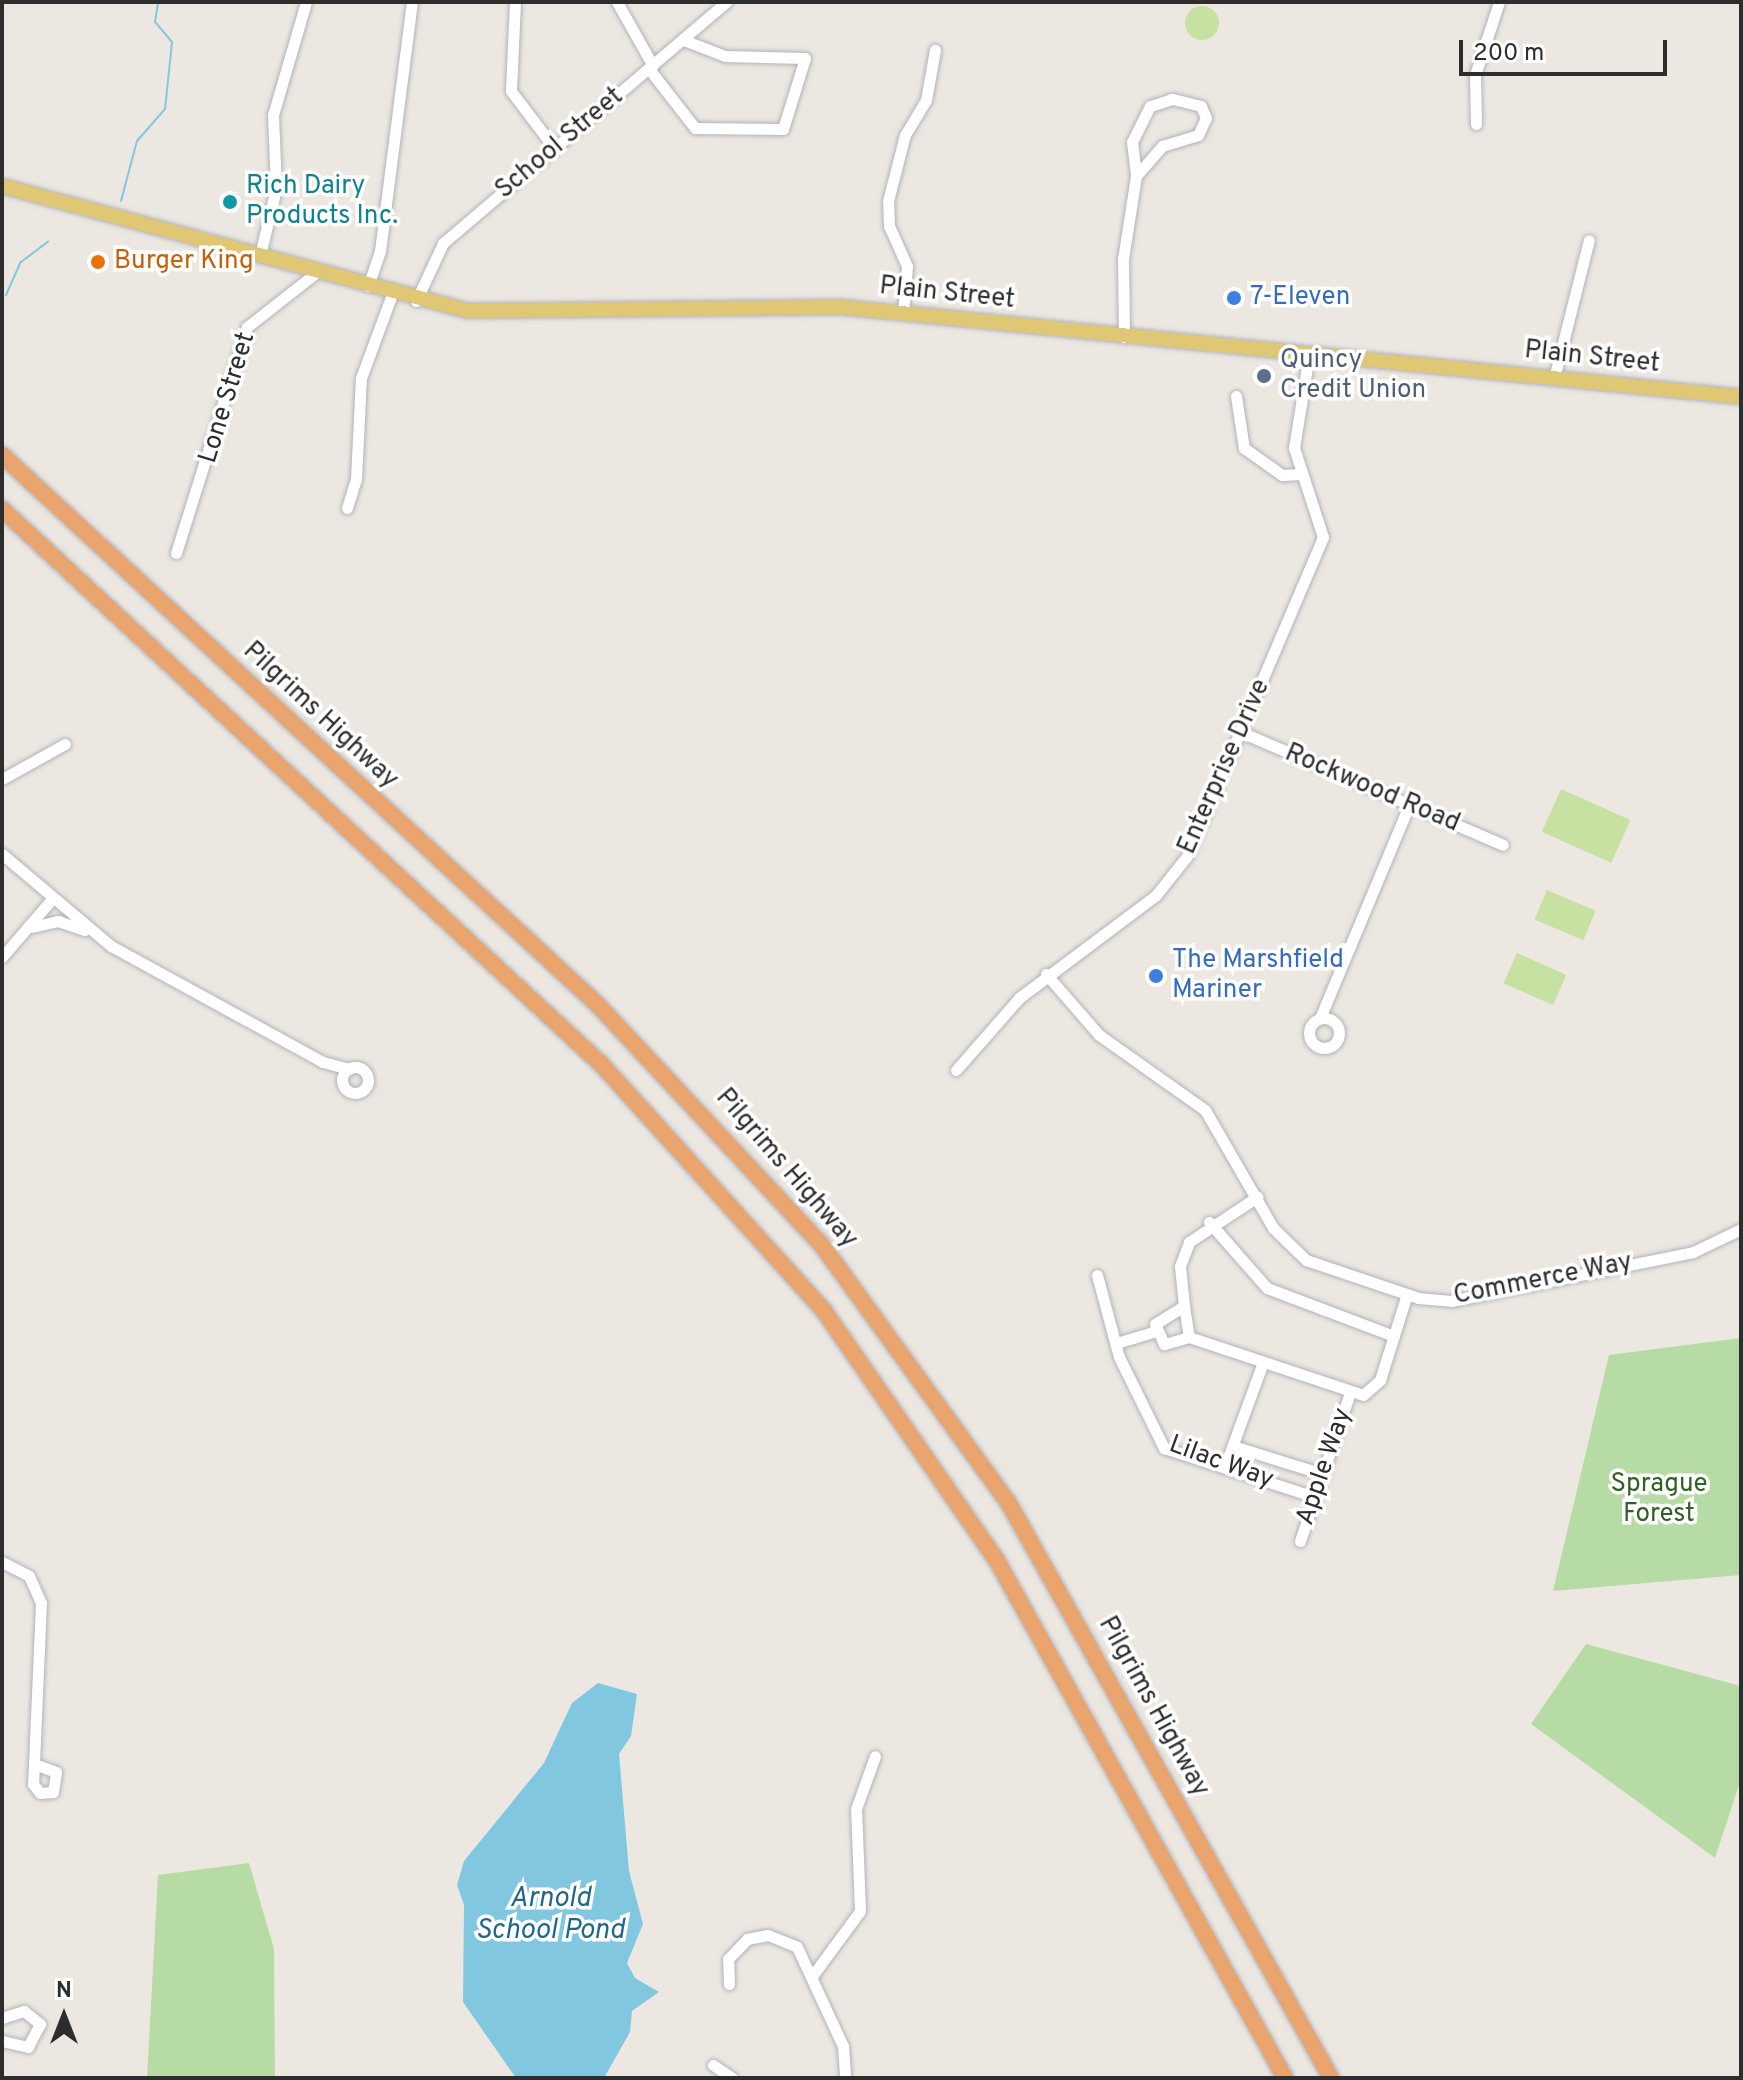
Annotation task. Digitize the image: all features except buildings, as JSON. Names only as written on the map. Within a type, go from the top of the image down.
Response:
[{"type":"highway","name":"Pilgrims Highway","points":[[2,455],[597,1004],[821,1244],[1008,1502],[1331,2078]]},
{"type":"highway","points":[[2,509],[603,1066],[824,1311],[996,1559],[1285,2078]]},
{"type":"main road","name":"Plain Street","points":[[2,186],[260,255],[416,301],[520,315],[823,307],[1741,397]]},
{"type":"street","points":[[260,255],[276,189],[273,115],[306,2]]},
{"type":"street","points":[[368,286],[380,251],[412,2]]},
{"type":"street","points":[[515,2],[511,91],[555,149]]},
{"type":"street","points":[[617,2],[651,68],[695,128],[779,132],[805,58],[725,56],[684,40]]},
{"type":"street","name":"School Street","points":[[416,301],[435,251],[726,2]]},
{"type":"street","points":[[1476,124],[1475,75],[1499,2]]},
{"type":"street","points":[[903,313],[907,266],[889,226],[888,201],[905,135],[926,100],[935,50]]},
{"type":"street","points":[[1124,337],[1123,262],[1136,176],[1132,142],[1144,113],[1164,100],[1197,103],[1206,118],[1198,135],[1162,146],[1136,176]]},
{"type":"street","points":[[1554,378],[1589,240]]},
{"type":"street","name":"Lone Street","points":[[176,553],[247,327],[317,272]]},
{"type":"street","points":[[347,508],[356,479],[361,378],[392,294]]},
{"type":"street","name":"Enterprise Drive","points":[[956,1070],[1046,974],[1172,878],[1241,732],[1323,537],[1301,474],[1294,412],[1309,354]]},
{"type":"street","points":[[1236,396],[1244,448],[1282,475],[1301,474]]},
{"type":"street","name":"Rockwood Road","points":[[1241,732],[1503,845]]},
{"type":"street","points":[[2,779],[65,744]]},
{"type":"street","points":[[1320,1018],[1409,805]]},
{"type":"street","points":[[2,854],[93,934]]},
{"type":"street","points":[[2,957],[53,898]]},
{"type":"street","points":[[28,929],[58,921],[93,934],[323,1062],[365,1072],[366,1086],[355,1093],[323,1062]]},
{"type":"street","name":"Commerce Way","points":[[1046,974],[1099,1035],[1205,1110],[1273,1228],[1306,1260],[1407,1294],[1479,1298],[1693,1252],[1741,1229]]},
{"type":"street","points":[[342,1083],[349,1069]]},
{"type":"street","points":[[1189,1337],[1184,1306],[1183,1253],[1209,1222],[1257,1197]]},
{"type":"street","points":[[1209,1222],[1267,1288],[1394,1336]]},
{"type":"street","name":"Lilac Way","points":[[1097,1275],[1120,1342],[1119,1357],[1164,1448],[1315,1497]]},
{"type":"street","points":[[1155,1331],[1174,1346],[1189,1337],[1350,1392],[1373,1392],[1407,1294]]},
{"type":"street","points":[[1155,1331],[1158,1318],[1184,1306]]},
{"type":"street","points":[[1120,1342],[1155,1331]]},
{"type":"street","points":[[1225,1466],[1263,1362]]},
{"type":"street","name":"Apple Way","points":[[1300,1541],[1350,1392]]},
{"type":"street","points":[[1233,1446],[1323,1474]]},
{"type":"street","points":[[2,1562],[29,1576],[41,1603],[37,1765]]},
{"type":"street","points":[[813,1975],[860,1911],[856,1809],[875,1756]]},
{"type":"street","points":[[729,1984],[733,1951],[757,1936],[797,1947],[813,1975],[843,2046],[845,2078]]},
{"type":"street","points":[[2,2018],[24,2011],[40,2024],[28,2047],[2,2041]]},
{"type":"street","points":[[713,2065],[732,2078]]},
{"type":"green space","points":[[1202,6],[1214,11],[1219,23],[1214,35],[1202,40],[1190,35],[1185,23],[1190,11]]},
{"type":"green space","points":[[1561,789],[1630,820],[1611,863],[1542,832]]},
{"type":"green space","points":[[1547,890],[1596,911],[1583,940],[1534,919]]},
{"type":"green space","points":[[1517,953],[1566,975],[1553,1005],[1504,983]]},
{"type":"green space","name":"Sprague Forest","points":[[1741,1338],[1741,1575],[1553,1591],[1609,1355]]},
{"type":"green space","points":[[1586,1644],[1741,1686],[1741,1779],[1715,1858],[1531,1724]]},
{"type":"green space","points":[[249,1863],[274,1949],[275,2078],[147,2078],[158,1875]]},
{"type":"water","name":"Arnold School Pond","points":[[598,1683],[637,1694],[631,1736],[619,1754],[629,1871],[643,1924],[627,1963],[635,1978],[659,1992],[632,2011],[630,2032],[604,2078],[516,2078],[463,2002],[464,1905],[457,1885],[464,1861],[544,1763],[572,1703]]},
{"type":"waterway","points":[[121,201],[137,141],[165,109],[172,42],[155,22],[158,2]]},
{"type":"waterway","points":[[6,295],[21,262],[48,242]]},
{"type":"place","name":"Rich Dairy Products Inc.","points":[[230,202]]},
{"type":"place","name":"Burger King","points":[[98,262]]},
{"type":"place","name":"7-Eleven","points":[[1234,298]]},
{"type":"place","name":"Quincy Credit Union","points":[[1264,376]]},
{"type":"place","name":"The Marshfield Mariner","points":[[1156,976]]}]
